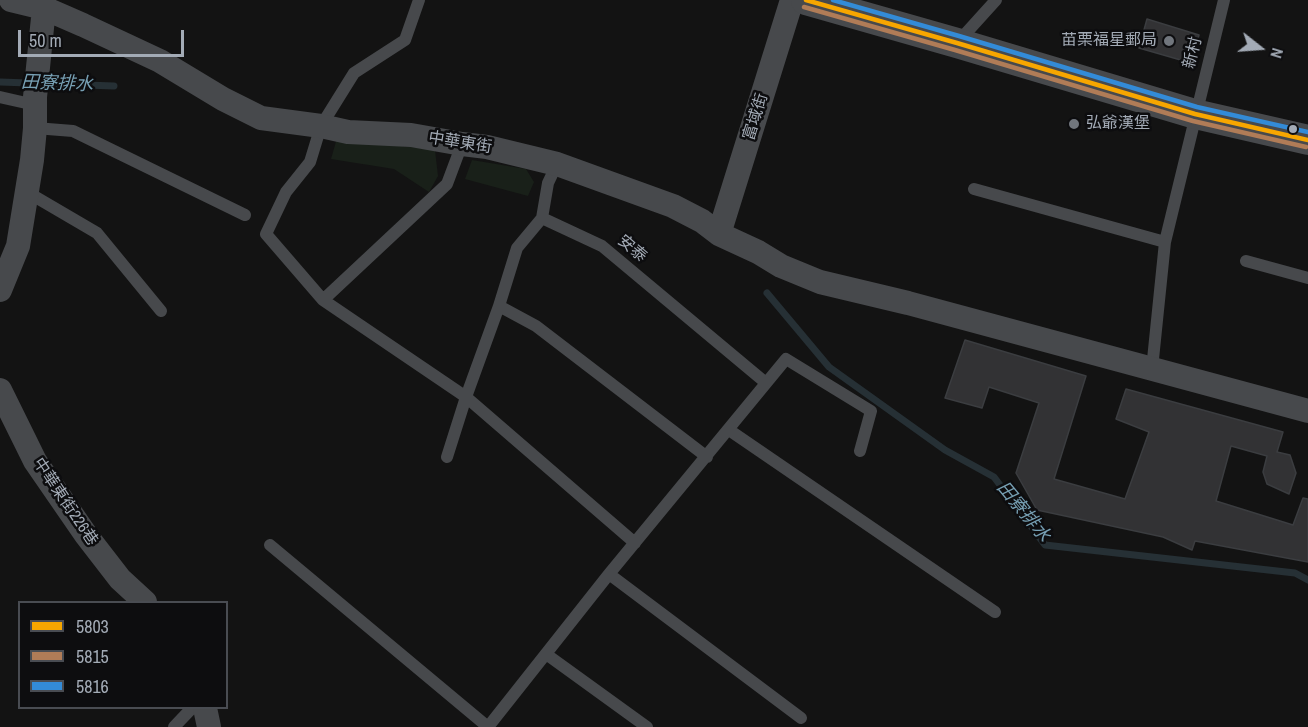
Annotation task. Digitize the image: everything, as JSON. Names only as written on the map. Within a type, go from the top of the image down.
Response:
[{"type":"street","name":"中華東街","points":[[11,0],[44,4],[160,61],[223,99],[261,118],[348,132],[411,135],[487,147],[556,164],[673,206],[702,221],[719,234],[758,252],[780,266],[820,282],[908,303],[1308,411]]},
{"type":"street","name":"富域街","points":[[719,234],[792,0]]},
{"type":"street","points":[[806,0],[1195,114],[1308,140]]},
{"type":"street","points":[[0,290],[18,246],[32,160],[44,4]]},
{"type":"street","name":"中華東街226巷","points":[[0,390],[35,461],[86,536],[120,579],[143,601]]},
{"type":"street","points":[[205,709],[209,727]]},
{"type":"lane","points":[[419,0],[405,40],[354,73],[321,126],[310,162],[286,192],[266,234],[323,300],[466,397],[635,543]]},
{"type":"lane","points":[[957,43],[996,0]]},
{"type":"lane","name":"新村","points":[[1152,369],[1165,242],[1224,0]]},
{"type":"lane","points":[[0,97],[35,110],[245,215]]},
{"type":"lane","points":[[323,300],[447,184],[462,144]]},
{"type":"lane","points":[[447,457],[517,248],[542,219],[548,183],[556,164]]},
{"type":"lane","points":[[974,189],[1165,242]]},
{"type":"lane","points":[[27,192],[98,233],[161,311]]},
{"type":"lane","name":"安泰","points":[[542,219],[602,246],[766,383]]},
{"type":"lane","points":[[1246,261],[1308,278]]},
{"type":"lane","points":[[499,306],[536,326],[707,457]]},
{"type":"lane","points":[[270,545],[488,727],[609,574],[786,359],[871,411],[860,451]]},
{"type":"lane","points":[[729,430],[995,612]]},
{"type":"lane","points":[[609,574],[801,718]]},
{"type":"lane","points":[[546,654],[647,727]]},
{"type":"lane","points":[[174,727],[191,709]]},
{"type":"shaded area","points":[[337,138],[435,150],[438,176],[429,192],[394,169],[331,159]]},
{"type":"shaded area","points":[[472,160],[526,169],[534,182],[528,196],[465,179]]},
{"type":"building","name":"苗栗福星郵局","points":[[1147,19],[1199,35],[1191,63],[1139,48]]},
{"type":"building","points":[[965,340],[1086,376],[1054,479],[1125,499],[1149,432],[1116,419],[1126,389],[1283,432],[1277,452],[1290,455],[1296,473],[1289,494],[1267,484],[1263,472],[1267,456],[1231,446],[1216,501],[1293,525],[1303,498],[1308,499],[1308,562],[1195,541],[1192,550],[1163,537],[1037,510],[1016,473],[1039,403],[989,387],[982,408],[945,398]]},
{"type":"waterway","name":"田寮排水","points":[[0,82],[114,86]]},
{"type":"waterway","name":"田寮排水","points":[[767,293],[829,367],[945,450],[994,477],[1045,545],[1295,573],[1308,580]]},
{"type":"transit line","name":"5803","points":[[806,0],[1195,114],[1308,140]]},
{"type":"transit line","name":"5816","points":[[833,0],[1197,107],[1308,132]]},
{"type":"transit line","name":"5815","points":[[804,7],[1193,121],[1306,147]]},
{"type":"place","name":"苗栗福星郵局","points":[[1169,41]]},
{"type":"place","name":"弘爺漢堡","points":[[1074,124]]}]
